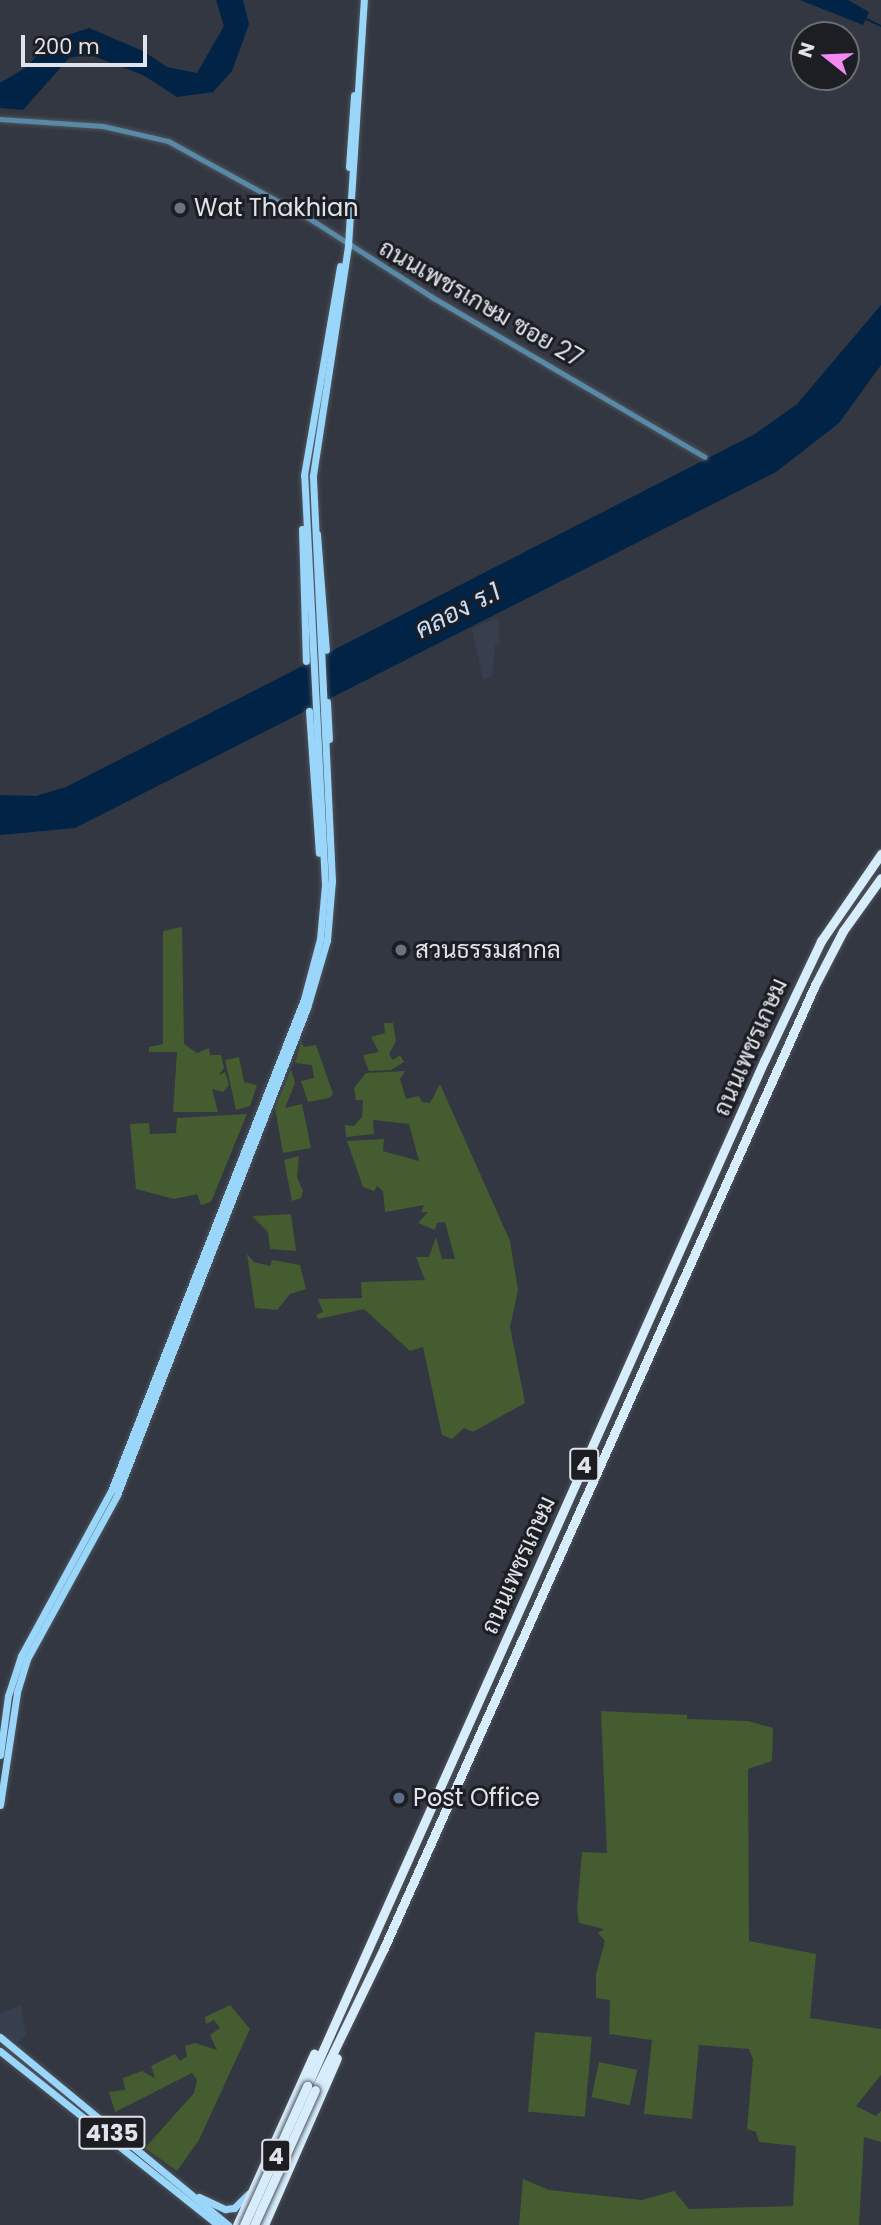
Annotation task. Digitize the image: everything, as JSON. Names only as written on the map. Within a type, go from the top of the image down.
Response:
[{"type":"highway","name":"ถนนเพชรเกษม","points":[[254,2225],[311,2088],[350,1983],[668,1275],[821,941],[881,854]]},
{"type":"highway","name":"ถนนเพชรเกษม","points":[[244,2225],[311,2088],[356,2007],[815,985],[843,931],[881,878]]},
{"type":"highway","points":[[668,1275],[682,1281]]},
{"type":"highway","points":[[237,2225],[350,1983]]},
{"type":"highway","points":[[244,2210],[248,2222],[266,2224],[356,2007]]},
{"type":"main road","points":[[306,661],[300,549],[308,498],[314,399],[346,242],[362,0]]},
{"type":"main road","points":[[308,498],[313,619],[332,881]]},
{"type":"main road","points":[[308,498],[327,650]]},
{"type":"main road","points":[[0,1805],[17,1692],[27,1659],[105,1525],[318,976],[331,913],[327,702]]},
{"type":"main road","points":[[309,711],[323,914]]},
{"type":"main road","points":[[0,1755],[8,1696],[21,1656],[50,1597],[99,1520],[304,999],[323,914],[321,740]]},
{"type":"main road","points":[[191,1282],[200,1285]]},
{"type":"main road","name":"4135","points":[[0,2037],[218,2225]]},
{"type":"main road","name":"4135","points":[[0,2051],[177,2189],[228,2225]]},
{"type":"main road","points":[[177,2189],[214,2206],[234,2208],[260,2174]]},
{"type":"main road","points":[[177,2189],[209,2225]]},
{"type":"street","name":"ถนนเพชรเกษม ซอย 27","points":[[0,119],[118,128],[168,141],[346,242],[705,457]]},
{"type":"shaded area","points":[[498,617],[500,644],[495,645],[492,677],[483,680],[472,629]]},
{"type":"shaded area","points":[[21,2005],[26,2035],[18,2043],[0,2030],[0,2013]]},
{"type":"green space","points":[[182,927],[184,1044],[197,1053],[209,1048],[210,1055],[221,1055],[224,1068],[219,1075],[225,1072],[229,1085],[223,1092],[212,1089],[218,1112],[173,1112],[177,1052],[149,1052],[149,1047],[163,1044],[163,931]]},
{"type":"green space","points":[[384,1023],[393,1023],[396,1041],[389,1054],[393,1060],[400,1055],[404,1062],[391,1070],[369,1071],[363,1055],[379,1052],[371,1037],[385,1033]]},
{"type":"green space","points":[[301,1042],[304,1047],[316,1045],[333,1094],[329,1098],[308,1102],[301,1081],[314,1078],[312,1065],[295,1063]]},
{"type":"green space","points":[[239,1057],[244,1082],[257,1085],[250,1106],[236,1110],[225,1060]]},
{"type":"green space","points":[[291,1069],[295,1083],[285,1108],[302,1104],[311,1148],[283,1153],[275,1108]]},
{"type":"green space","points":[[405,1071],[400,1079],[406,1099],[419,1096],[422,1102],[430,1103],[440,1084],[510,1241],[518,1290],[510,1327],[525,1403],[473,1432],[464,1428],[452,1439],[442,1435],[423,1347],[410,1351],[364,1309],[318,1319],[316,1315],[323,1312],[318,1299],[362,1298],[361,1282],[425,1280],[416,1257],[429,1257],[436,1237],[442,1259],[455,1259],[445,1222],[437,1223],[435,1230],[418,1223],[428,1212],[421,1212],[424,1205],[385,1212],[383,1191],[377,1186],[374,1191],[363,1187],[347,1141],[384,1139],[383,1151],[419,1161],[409,1124],[373,1120],[374,1134],[346,1137],[345,1125],[354,1126],[362,1117],[363,1100],[356,1100],[354,1088],[366,1073]]},
{"type":"green space","points":[[247,1114],[211,1202],[201,1205],[197,1194],[174,1199],[136,1189],[130,1124],[149,1123],[150,1134],[176,1133],[177,1118]]},
{"type":"green space","points":[[299,1156],[297,1177],[303,1191],[301,1198],[292,1201],[284,1160]]},
{"type":"green space","points":[[291,1214],[296,1251],[270,1249],[268,1232],[252,1216]]},
{"type":"green space","points":[[247,1254],[254,1262],[270,1266],[272,1260],[300,1265],[306,1289],[290,1294],[277,1310],[255,1308]]},
{"type":"green space","points":[[601,1711],[687,1715],[687,1719],[748,1721],[773,1728],[772,1761],[748,1769],[749,1941],[816,1954],[810,2018],[881,2029],[881,2075],[856,2106],[876,2116],[881,2111],[881,2142],[864,2137],[859,2225],[519,2225],[523,2179],[549,2190],[642,2200],[674,2191],[689,2209],[793,2206],[796,2146],[759,2142],[756,2132],[747,2129],[753,2059],[749,2049],[699,2045],[692,2119],[644,2114],[652,2040],[609,2034],[610,2000],[596,1998],[596,1974],[605,1941],[598,1933],[604,1929],[579,1923],[577,1910],[582,1852],[607,1853]]},
{"type":"green space","points":[[230,2005],[250,2029],[199,2140],[177,2171],[145,2148],[194,2093],[197,2080],[192,2073],[115,2112],[109,2092],[125,2090],[123,2078],[142,2071],[155,2078],[151,2066],[175,2054],[180,2061],[187,2056],[185,2046],[195,2043],[217,2050],[210,2035],[220,2028],[214,2020],[206,2024],[205,2017]]},
{"type":"green space","points":[[535,2032],[592,2037],[585,2117],[528,2112]]},
{"type":"green space","points":[[599,2062],[637,2070],[630,2105],[592,2097]]},
{"type":"water","points":[[216,0],[243,0],[249,24],[232,71],[213,92],[177,97],[143,75],[88,54],[69,58],[23,110],[0,108],[0,83],[25,68],[52,40],[89,28],[143,51],[167,67],[197,73],[224,26]]},
{"type":"water","points":[[800,0],[848,0],[869,12],[863,25],[860,21],[853,21]]},
{"type":"water","name":"คลอง ร.1","points":[[881,305],[881,365],[839,423],[776,472],[75,828],[0,835],[0,795],[36,796],[66,787],[755,434],[797,404]]},
{"type":"waterway","points":[[866,19],[881,26]]},
{"type":"place","name":"Wat Thakhian","points":[[180,208]]},
{"type":"place","name":"สวนธรรมสากล","points":[[401,950]]},
{"type":"place","name":"Post Office","points":[[399,1798]]}]
